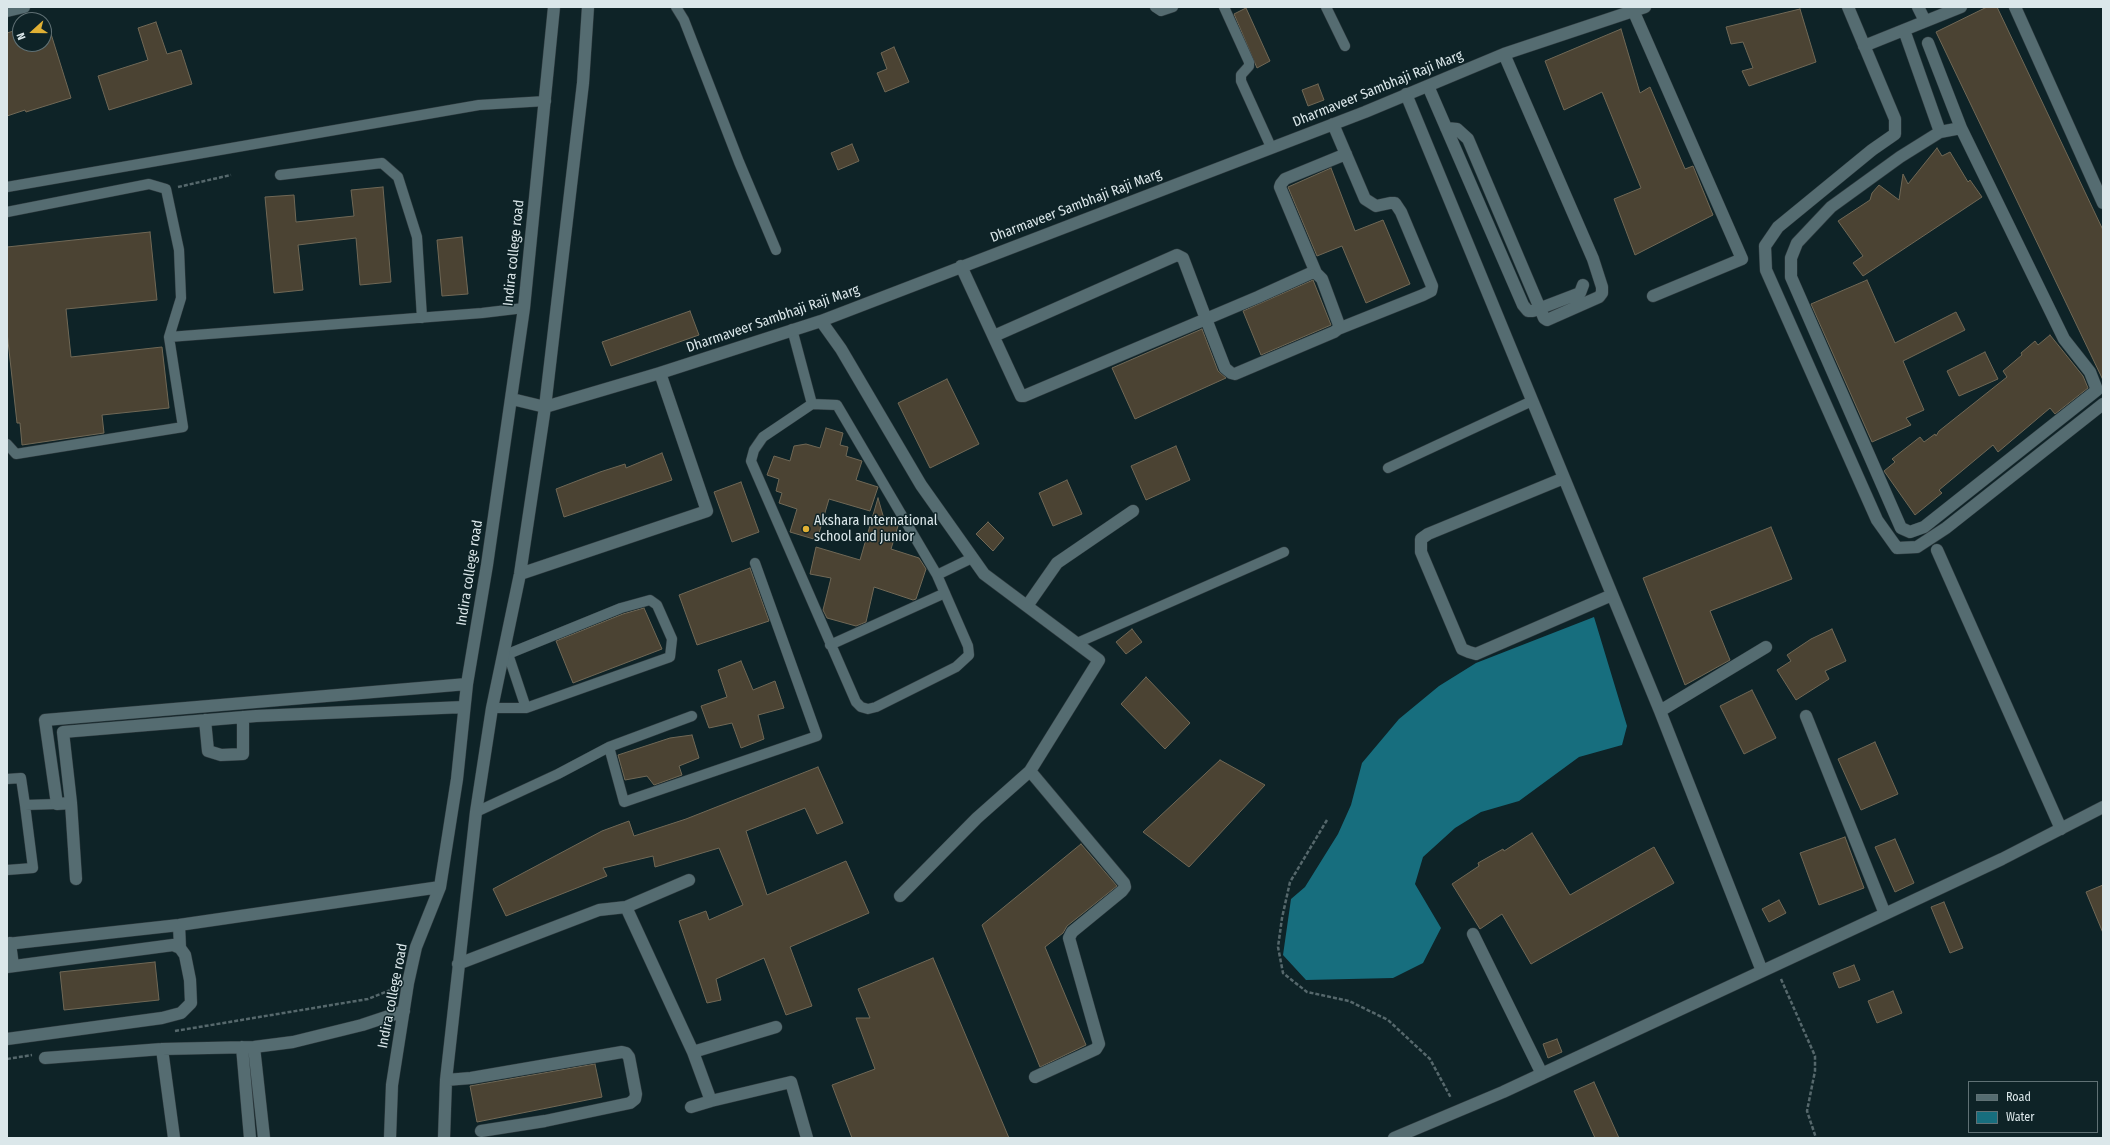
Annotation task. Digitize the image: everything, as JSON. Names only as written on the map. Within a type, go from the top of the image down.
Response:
[{"type":"street","points":[[7,11],[24,7]]},
{"type":"street","name":"Indira college road","points":[[390,1138],[392,1085],[408,983],[416,947],[440,888],[457,779],[467,684],[512,399],[524,308],[546,101],[554,7]]},
{"type":"street","points":[[444,1138],[446,1080],[476,812],[492,708],[520,574],[545,407],[582,83],[588,7]]},
{"type":"street","name":"Dharmaveer Sambhaji Raji Marg","points":[[545,407],[660,373],[821,320],[1333,124],[1504,54],[1632,10],[1645,7]]},
{"type":"street","points":[[1848,7],[1894,120],[1895,134],[1872,150],[1778,227],[1765,246],[1766,270],[1877,520],[1897,548],[1917,547],[1946,528],[2103,404]]},
{"type":"street","points":[[1918,7],[1925,21]]},
{"type":"street","points":[[1864,46],[1961,7]]},
{"type":"street","points":[[2015,7],[2103,203]]},
{"type":"street","points":[[1632,10],[1742,259],[1654,296]]},
{"type":"street","points":[[1904,30],[1940,132]]},
{"type":"street","points":[[1928,43],[1961,128],[2064,339],[2090,372],[2097,390],[1924,527],[1910,532],[1901,528],[1791,276],[1791,258],[1797,243],[1832,207],[1900,157],[1940,132],[1961,128]]},
{"type":"street","points":[[1428,86],[1446,128],[1457,129],[1468,139],[1544,318],[1547,320],[1599,298],[1602,293],[1602,287],[1593,259],[1504,54]]},
{"type":"street","points":[[1406,94],[1660,711],[1762,972]]},
{"type":"street","points":[[994,336],[1177,255],[1183,258],[1225,368],[1228,372],[1235,374],[1338,329],[1431,291],[1432,286],[1401,212],[1395,203],[1390,202],[1376,206],[1365,200],[1333,124]]},
{"type":"street","points":[[1338,329],[1338,320],[1326,288],[1316,273],[1280,187],[1285,179],[1346,154]]},
{"type":"street","points":[[960,266],[994,336],[1019,393],[1024,396],[1311,273],[1316,273]]},
{"type":"street","points":[[1540,308],[1580,293],[1583,285]]},
{"type":"street","points":[[821,320],[841,349],[921,485],[984,574],[1100,660],[1030,771],[977,818],[900,896]]},
{"type":"street","points":[[520,574],[708,511],[660,373]]},
{"type":"street","points":[[512,399],[545,407]]},
{"type":"street","points":[[1564,478],[1428,534],[1421,540],[1421,552],[1462,649],[1476,654],[1612,595]]},
{"type":"street","points":[[1027,606],[1057,563],[1133,511]]},
{"type":"street","points":[[1937,550],[2061,829]]},
{"type":"street","points":[[1660,711],[1766,647]]},
{"type":"street","points":[[71,803],[57,804],[45,720],[467,684]]},
{"type":"street","points":[[254,701],[256,716]]},
{"type":"street","points":[[76,879],[71,803],[64,732],[256,716],[464,707]]},
{"type":"street","points":[[1806,716],[1885,914]]},
{"type":"street","points":[[205,720],[208,751],[221,755],[243,754],[243,717]]},
{"type":"street","points":[[1030,771],[1124,883],[1125,887],[1072,932],[1069,938],[1099,1044],[1096,1049],[1035,1077]]},
{"type":"street","points":[[1394,1138],[1542,1074],[1775,966],[2002,859],[2103,807]]},
{"type":"street","points":[[458,964],[600,910],[626,907],[689,880]]},
{"type":"street","points":[[180,948],[173,945],[10,967],[9,944],[178,925],[440,888]]},
{"type":"street","points":[[626,907],[693,1052],[711,1101]]},
{"type":"street","points":[[7,1039],[162,1018],[181,1013],[191,1003],[190,980],[185,955],[180,948],[178,925]]},
{"type":"street","points":[[1473,934],[1542,1074]]},
{"type":"street","points":[[42,1056],[162,1049],[254,1047],[293,1042],[362,1025],[404,1011]]},
{"type":"street","points":[[693,1052],[776,1027]]},
{"type":"street","points":[[242,1047],[250,1138]]},
{"type":"street","points":[[254,1047],[264,1138]]},
{"type":"street","points":[[162,1049],[174,1138]]},
{"type":"street","points":[[446,1080],[471,1078],[622,1052],[626,1053],[629,1057],[636,1094],[635,1099],[630,1103],[545,1121],[481,1131]]},
{"type":"street","points":[[691,1107],[790,1082],[807,1138]]},
{"type":"lane","points":[[676,7],[684,20],[739,162],[776,250]]},
{"type":"lane","points":[[1155,7],[1161,12],[1173,7]]},
{"type":"lane","points":[[1224,7],[1249,62],[1249,66],[1241,75],[1241,81],[1271,147]]},
{"type":"lane","points":[[1326,7],[1345,46]]},
{"type":"lane","points":[[7,187],[479,105],[546,101]]},
{"type":"lane","points":[[280,176],[382,163],[398,177],[417,236],[422,318]]},
{"type":"lane","points":[[7,212],[149,184],[166,190],[179,250],[181,298],[169,337],[183,427],[16,454],[7,444]]},
{"type":"lane","points":[[169,337],[422,318],[524,308]]},
{"type":"lane","points":[[792,329],[812,404]]},
{"type":"lane","points":[[1388,468],[1532,401]]},
{"type":"lane","points":[[812,404],[837,405],[937,575],[968,646],[969,655],[956,667],[876,707],[868,709],[861,707],[856,702],[751,461],[754,450],[763,437],[812,404]]},
{"type":"lane","points":[[1077,643],[1284,552]]},
{"type":"lane","points":[[937,575],[972,558]]},
{"type":"lane","points":[[609,747],[624,802],[817,736],[755,562]]},
{"type":"lane","points":[[830,645],[945,594]]},
{"type":"lane","points":[[492,708],[526,708],[670,657],[672,638],[657,605],[650,600],[621,608],[508,654],[526,708]]},
{"type":"lane","points":[[476,812],[558,774],[609,747],[692,716]]},
{"type":"lane","points":[[7,779],[21,778],[33,868],[7,870]]},
{"type":"lane","points":[[25,805],[57,804]]},
{"type":"path","points":[[166,190],[230,175]]},
{"type":"path","points":[[1327,820],[1290,882],[1282,918],[1278,946],[1284,973],[1307,992],[1349,1001],[1388,1020],[1430,1059],[1458,1111]]},
{"type":"path","points":[[1775,966],[1815,1056],[1815,1072],[1807,1111],[1816,1138]]},
{"type":"path","points":[[172,1032],[368,999],[408,983]]},
{"type":"path","points":[[7,1059],[42,1056]]},
{"type":"water","points":[[1594,617],[1627,726],[1622,745],[1579,757],[1519,801],[1481,812],[1455,828],[1423,857],[1415,884],[1441,928],[1423,963],[1393,978],[1306,980],[1283,955],[1291,899],[1305,887],[1338,834],[1351,805],[1362,763],[1399,719],[1439,686],[1476,663]]},
{"type":"building","points":[[1987,7],[1997,7],[2103,230],[2103,380],[1936,32]]},
{"type":"building","points":[[1246,8],[1270,61],[1257,68],[1234,14]]},
{"type":"building","points":[[1800,9],[1816,62],[1749,86],[1742,71],[1753,68],[1743,42],[1731,44],[1726,27]]},
{"type":"building","points":[[156,22],[167,54],[181,50],[192,84],[109,110],[98,76],[148,60],[138,28]]},
{"type":"building","points":[[1621,29],[1640,93],[1650,87],[1685,169],[1693,166],[1713,215],[1635,255],[1614,199],[1641,188],[1602,92],[1564,110],[1545,61]]},
{"type":"building","points":[[12,31],[12,52],[52,52],[52,37],[71,98],[26,112],[25,110],[7,116],[7,33]]},
{"type":"building","points":[[894,47],[909,82],[885,92],[877,73],[887,69],[881,53]]},
{"type":"building","points":[[1318,84],[1324,100],[1308,106],[1302,90]]},
{"type":"building","points":[[852,144],[859,161],[838,170],[831,153]]},
{"type":"building","points":[[1937,148],[1942,156],[1950,152],[1968,182],[1970,180],[1982,197],[1863,276],[1853,263],[1863,256],[1838,221],[1870,200],[1872,193],[1879,185],[1899,200],[1903,174],[1908,184]]},
{"type":"building","points":[[1331,168],[1355,231],[1383,220],[1410,284],[1366,303],[1342,246],[1317,256],[1288,187]]},
{"type":"building","points":[[383,187],[391,282],[360,285],[356,238],[298,245],[303,290],[274,293],[265,197],[294,195],[296,222],[354,216],[351,190]]},
{"type":"building","points":[[150,232],[157,300],[66,309],[71,357],[162,347],[169,408],[102,415],[104,433],[22,445],[20,423],[17,423],[7,332],[7,247]]},
{"type":"building","points":[[462,237],[468,294],[442,296],[437,240]]},
{"type":"building","points":[[1313,280],[1331,325],[1261,355],[1243,311]]},
{"type":"building","points":[[1867,280],[1895,343],[1956,312],[1965,330],[1903,361],[1924,410],[1906,418],[1911,425],[1872,442],[1811,304]]},
{"type":"building","points":[[690,311],[699,335],[611,366],[602,342]]},
{"type":"building","points":[[1202,329],[1218,371],[1226,378],[1135,419],[1112,368]]},
{"type":"building","points":[[2050,335],[2083,376],[2088,388],[2055,414],[2050,408],[1998,452],[1993,445],[1939,490],[1942,493],[1915,515],[1884,471],[1895,462],[1892,459],[1920,437],[1924,442],[1935,434],[1936,436],[1939,431],[2007,377],[2003,371],[2022,355],[2021,353],[2035,341],[2038,345]]},
{"type":"building","points":[[1985,352],[1998,379],[1959,396],[1947,371]]},
{"type":"building","points":[[947,379],[979,444],[930,468],[898,403]]},
{"type":"building","points":[[826,428],[843,433],[840,445],[848,447],[846,456],[862,461],[856,480],[878,487],[870,511],[829,499],[817,540],[790,532],[797,509],[779,503],[782,493],[776,491],[779,479],[767,475],[774,456],[790,461],[794,446],[806,444],[820,448]]},
{"type":"building","points":[[1176,446],[1190,480],[1146,500],[1131,466]]},
{"type":"building","points":[[662,453],[672,480],[564,517],[556,489],[625,464],[626,468]]},
{"type":"building","points":[[1067,480],[1082,514],[1053,526],[1039,493]]},
{"type":"building","points":[[741,482],[759,532],[732,542],[714,492]]},
{"type":"building","points":[[878,498],[884,519],[898,526],[891,549],[919,558],[926,569],[916,599],[913,600],[874,587],[866,622],[856,626],[827,618],[823,610],[831,578],[810,574],[816,547],[860,560]]},
{"type":"building","points":[[988,522],[1004,538],[993,551],[976,534]]},
{"type":"building","points":[[1771,527],[1792,579],[1710,611],[1730,660],[1685,685],[1643,578]]},
{"type":"building","points":[[750,568],[769,621],[697,645],[679,595]]},
{"type":"building","points":[[644,608],[662,649],[573,683],[556,641],[623,614]]},
{"type":"building","points":[[1132,629],[1142,642],[1126,654],[1116,642]]},
{"type":"building","points":[[1832,629],[1846,661],[1825,671],[1829,679],[1796,700],[1777,670],[1791,661],[1787,655],[1811,639]]},
{"type":"building","points":[[741,661],[753,690],[775,681],[784,708],[758,715],[764,739],[741,748],[732,723],[709,728],[701,706],[727,697],[718,670]]},
{"type":"building","points":[[1146,677],[1190,723],[1165,749],[1121,704]]},
{"type":"building","points":[[1752,690],[1776,738],[1744,754],[1720,706]]},
{"type":"building","points":[[692,735],[699,758],[679,766],[682,775],[654,785],[647,776],[625,780],[618,755],[670,738]]},
{"type":"building","points":[[1875,742],[1898,794],[1861,810],[1838,759]]},
{"type":"building","points":[[1220,760],[1265,785],[1189,867],[1143,832]]},
{"type":"building","points":[[818,767],[843,823],[817,834],[805,808],[746,831],[767,895],[846,861],[869,913],[790,947],[812,1006],[786,1015],[764,958],[716,979],[721,1000],[707,1003],[679,921],[706,911],[709,920],[743,905],[719,848],[655,867],[653,856],[603,868],[607,876],[506,916],[493,889],[602,831],[629,821],[634,836],[686,819]]},
{"type":"building","points":[[1532,833],[1570,895],[1654,847],[1674,883],[1531,964],[1502,914],[1480,929],[1452,884],[1479,866],[1478,863],[1503,849],[1504,851]]},
{"type":"building","points":[[1845,837],[1864,888],[1819,905],[1800,853]]},
{"type":"building","points":[[1895,839],[1914,883],[1895,892],[1875,847]]},
{"type":"building","points":[[1081,844],[1117,886],[1067,926],[1063,933],[1045,947],[1086,1045],[1040,1067],[982,925]]},
{"type":"building","points":[[2103,885],[2103,933],[2086,892]]},
{"type":"building","points":[[1779,900],[1786,913],[1769,922],[1762,909]]},
{"type":"building","points":[[1944,902],[1963,948],[1950,953],[1931,907]]},
{"type":"building","points":[[933,958],[1009,1138],[852,1138],[832,1085],[875,1069],[856,1018],[870,1018],[858,989]]},
{"type":"building","points":[[155,962],[159,1000],[64,1010],[60,972]]},
{"type":"building","points":[[1854,965],[1860,980],[1839,988],[1833,973]]},
{"type":"building","points":[[1893,991],[1902,1013],[1877,1023],[1868,1001]]},
{"type":"building","points":[[1557,1039],[1562,1052],[1548,1058],[1543,1044]]},
{"type":"building","points":[[595,1064],[602,1097],[477,1122],[470,1086]]},
{"type":"building","points":[[1594,1082],[1619,1138],[1595,1138],[1574,1091]]},
{"type":"place","name":"Akshara International school and junior","points":[[806,529]]}]
